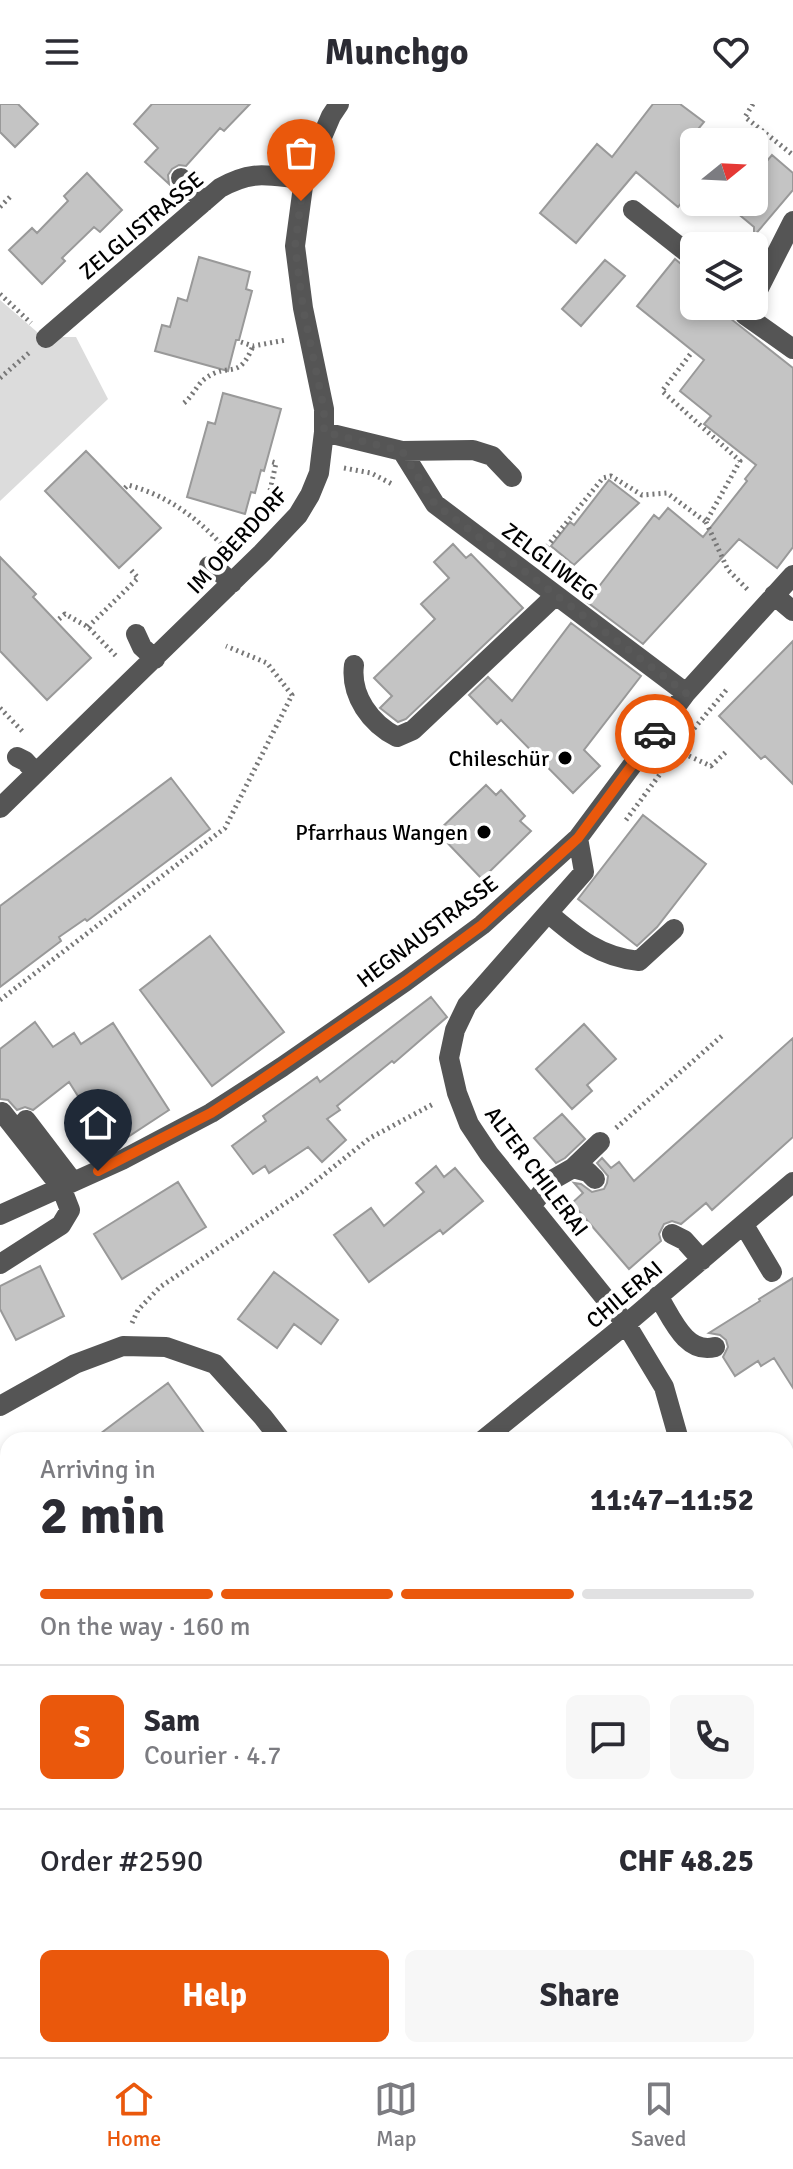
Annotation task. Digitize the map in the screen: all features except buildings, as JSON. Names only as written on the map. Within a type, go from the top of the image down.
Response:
[{"type":"street","points":[[304,179],[339,104]]},
{"type":"street","name":"ZELGLISTRASSE","points":[[46,338],[220,188],[240,177],[258,174],[304,179]]},
{"type":"street","points":[[181,178],[204,202]]},
{"type":"street","name":"IM OBERDORF","points":[[0,808],[238,577],[298,515],[310,495],[319,473],[324,409],[303,308],[295,246],[304,179]]},
{"type":"street","points":[[633,210],[680,247]]},
{"type":"street","points":[[768,270],[793,221]]},
{"type":"street","points":[[752,320],[793,349]]},
{"type":"street","points":[[324,432],[402,451],[473,450],[492,456],[512,477]]},
{"type":"street","name":"ZELGLIWEG","points":[[402,451],[435,504],[686,693]]},
{"type":"street","points":[[209,566],[238,577]]},
{"type":"street","name":"HEGNAUSTRASSE","points":[[0,1215],[122,1160],[211,1113],[406,981],[482,925],[578,838],[686,693],[793,575]]},
{"type":"street","points":[[354,665],[352,678],[362,706],[382,729],[397,737],[413,730],[556,595]]},
{"type":"street","points":[[774,595],[793,611]]},
{"type":"street","points":[[136,634],[142,647],[155,659]]},
{"type":"street","points":[[17,757],[36,773]]},
{"type":"street","name":"ALTER CHILERAI","points":[[578,838],[584,872],[467,1005],[455,1030],[449,1058],[457,1093],[469,1124],[489,1154],[626,1324],[664,1387],[677,1432]]},
{"type":"street","points":[[548,913],[578,939],[617,959],[639,961],[674,929]]},
{"type":"street","points":[[2,1112],[67,1185]]},
{"type":"street","points":[[0,1264],[61,1225],[70,1210],[67,1185],[26,1120]]},
{"type":"street","points":[[531,1206],[552,1180],[573,1168],[600,1142]]},
{"type":"street","points":[[573,1168],[588,1172],[595,1179]]},
{"type":"street","name":"CHILERAI","points":[[493,1432],[793,1182]]},
{"type":"street","points":[[744,1225],[772,1272]]},
{"type":"street","points":[[672,1234],[684,1240],[702,1260]]},
{"type":"street","points":[[658,1296],[690,1343],[700,1348],[715,1347]]},
{"type":"street","points":[[0,1406],[75,1364],[123,1346],[166,1347],[215,1364],[275,1432]]},
{"type":"path","points":[[753,104],[745,117],[793,155]]},
{"type":"path","points":[[0,207],[12,195]]},
{"type":"path","points":[[0,294],[46,338],[0,378]]},
{"type":"path","points":[[184,403],[202,380],[215,372],[245,364],[253,346]]},
{"type":"path","points":[[692,352],[662,391],[740,461],[706,522]]},
{"type":"path","points":[[526,572],[603,478],[611,476],[642,495],[667,493],[706,522],[728,570],[753,594]]},
{"type":"path","points":[[125,488],[128,485],[174,502],[203,524],[238,577]]},
{"type":"path","points":[[88,627],[138,578],[131,570]]},
{"type":"path","points":[[59,619],[65,614],[88,627],[136,676]]},
{"type":"path","points":[[0,1000],[225,828],[292,695],[267,663],[226,646]]},
{"type":"path","points":[[623,824],[729,687]]},
{"type":"path","points":[[0,708],[31,740]]},
{"type":"path","points":[[678,751],[711,766],[728,750]]},
{"type":"path","points":[[600,1142],[723,1035]]},
{"type":"path","points":[[123,1346],[138,1310],[160,1287],[302,1192],[370,1138],[457,1093]]},
{"type":"shaded area","points":[[0,300],[51,344],[60,337],[76,337],[108,399],[0,501]]},
{"type":"way so far","points":[[301,201],[295,246],[303,308],[324,409],[324,432],[402,451],[435,504],[686,693],[655,734]]},
{"type":"place","name":"Chileschür","points":[[565,758]]},
{"type":"place","name":"Pfarrhaus Wangen","points":[[484,832]]},
{"type":"route","points":[[98,1171],[211,1113],[406,981],[482,925],[578,838],[655,734]]}]
